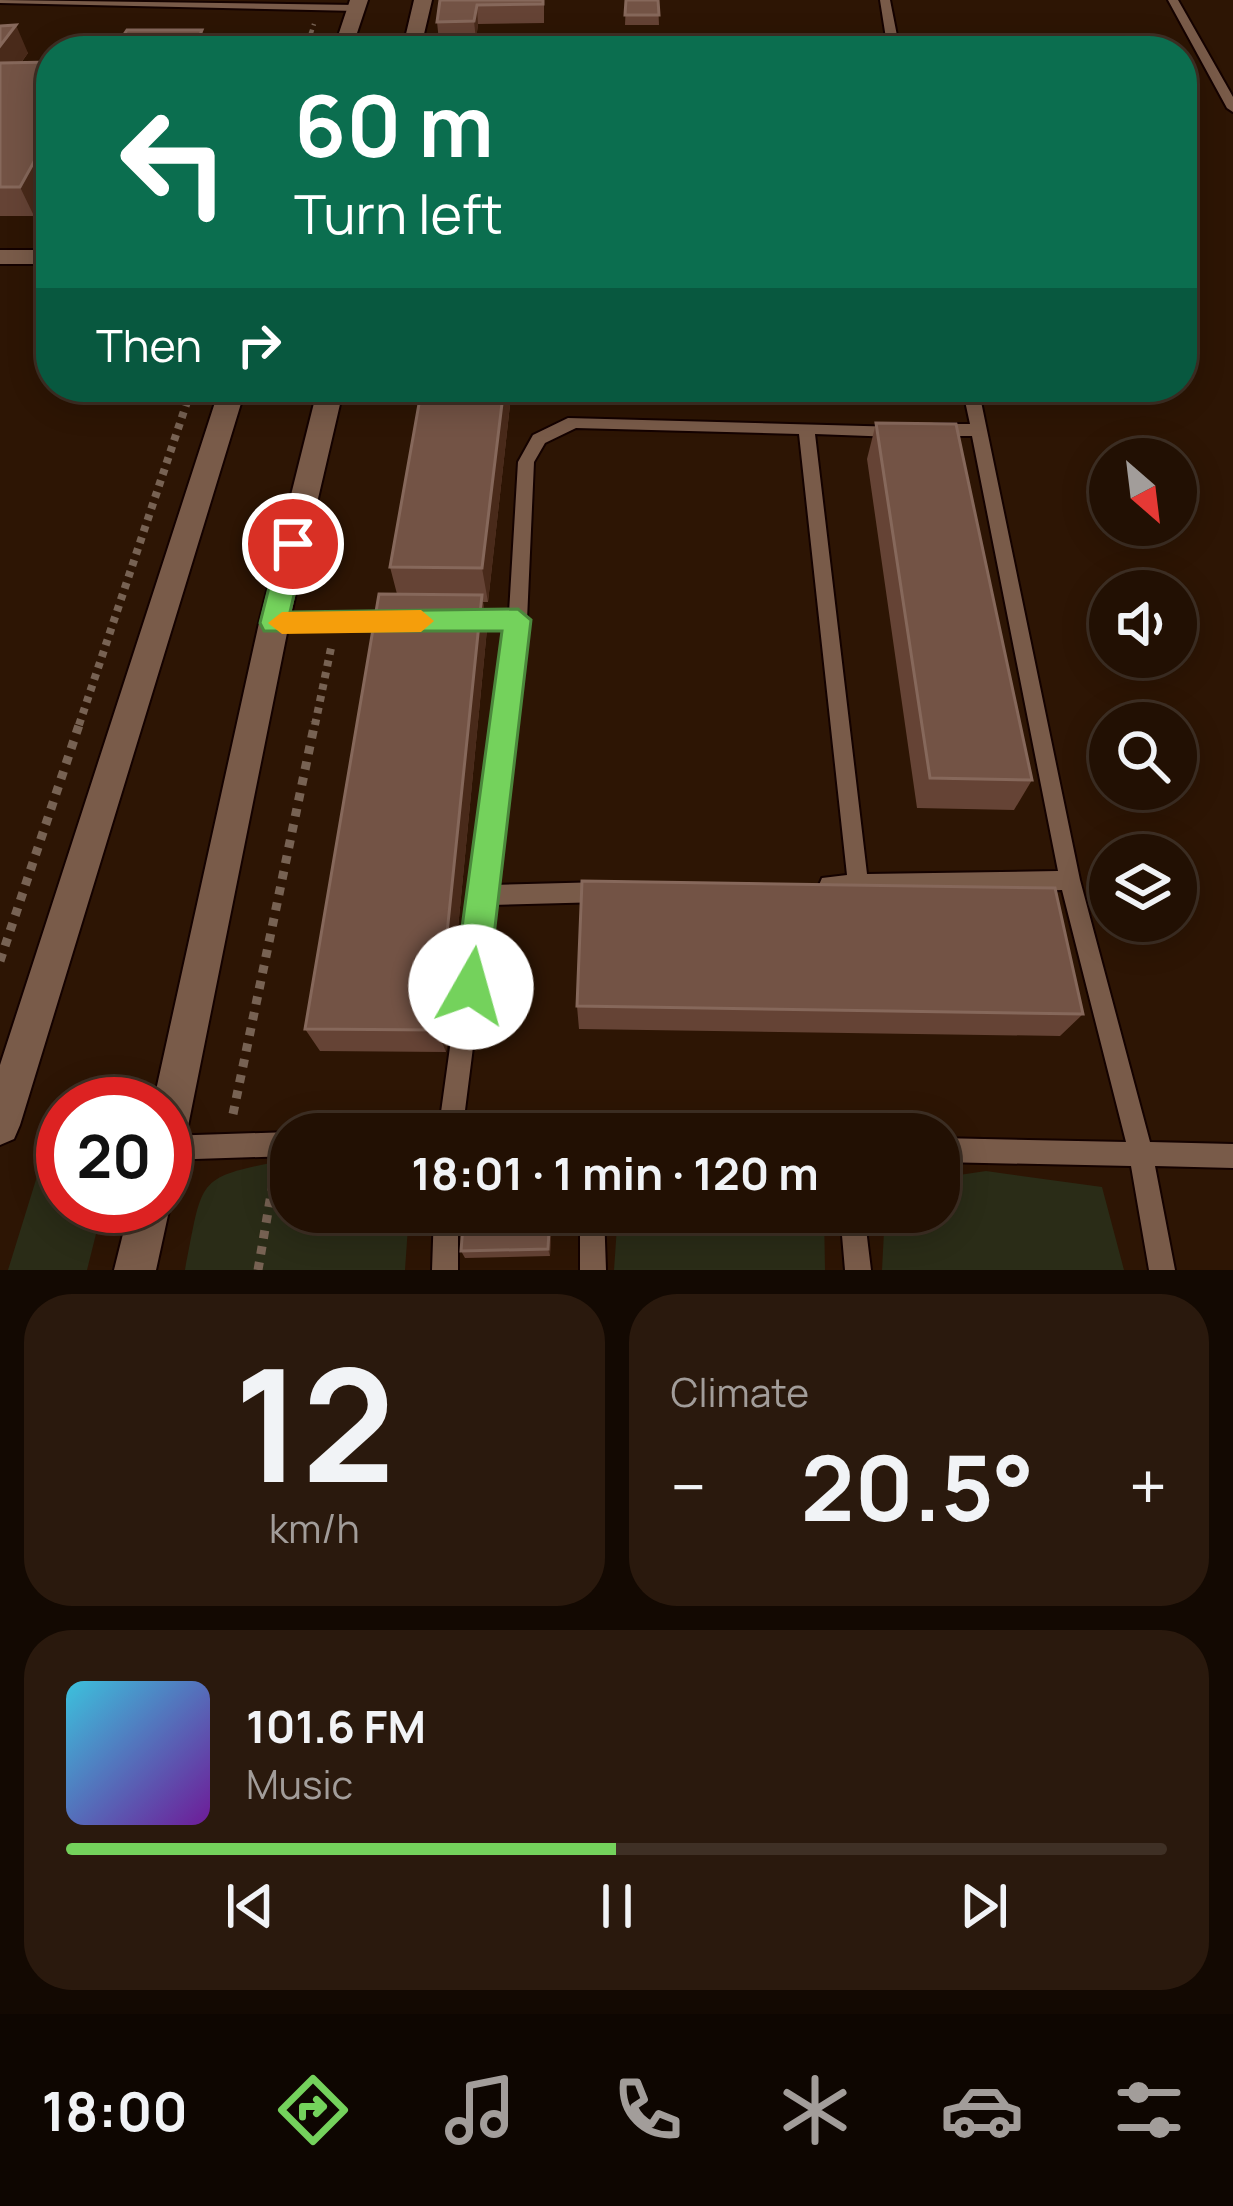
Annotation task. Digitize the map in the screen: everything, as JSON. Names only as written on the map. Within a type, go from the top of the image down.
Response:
[{"type":"street","points":[[415,36],[423,0]]},
{"type":"street","points":[[347,36],[358,4]]},
{"type":"street","points":[[0,257],[36,257]]},
{"type":"street","points":[[0,1125],[228,402]]},
{"type":"street","points":[[179,1077],[274,623],[327,402]]},
{"type":"street","points":[[135,1270],[144,1233]]},
{"type":"lane","points":[[0,0],[358,4]]},
{"type":"lane","points":[[885,0],[892,36]]},
{"type":"lane","points":[[1173,0],[1193,36]]},
{"type":"lane","points":[[1197,43],[1233,108]]},
{"type":"lane","points":[[973,402],[1070,880],[1141,1154],[1162,1270]]},
{"type":"lane","points":[[452,1113],[518,620],[526,462],[539,439],[574,422],[807,431],[979,430]]},
{"type":"lane","points":[[807,431],[859,884]]},
{"type":"lane","points":[[449,620],[518,620]]},
{"type":"lane","points":[[274,623],[427,621]]},
{"type":"lane","points":[[812,886],[1070,880]]},
{"type":"lane","points":[[482,895],[623,891]]},
{"type":"lane","points":[[192,1142],[270,1137]]},
{"type":"lane","points":[[960,1150],[1233,1156]]},
{"type":"lane","points":[[445,1270],[446,1233]]},
{"type":"lane","points":[[592,1233],[593,1270]]},
{"type":"lane","points":[[854,1233],[858,1270]]},
{"type":"path","points":[[0,961],[188,402]]},
{"type":"path","points":[[253,1122],[231,1123],[336,622]]},
{"type":"path","points":[[258,1270],[270,1220]]},
{"type":"green space","points":[[270,1164],[270,1233],[408,1233],[405,1270],[185,1270],[201,1198],[220,1177]]},
{"type":"green space","points":[[986,1171],[1102,1187],[1124,1270],[882,1270],[884,1233],[960,1233],[960,1175]]},
{"type":"green space","points":[[36,1180],[36,1233],[96,1233],[87,1270],[8,1270]]},
{"type":"green space","points":[[617,1233],[824,1233],[825,1270],[614,1270]]},
{"type":"building","points":[[440,0],[543,0],[543,4],[477,5],[474,21],[437,22]]},
{"type":"building","points":[[626,0],[658,0],[659,15],[625,15]]},
{"type":"building","points":[[16,25],[0,46],[0,26]]},
{"type":"building","points":[[127,30],[202,30],[199,36],[123,36]]},
{"type":"building","points":[[36,62],[36,158],[20,187],[0,187],[0,63]]},
{"type":"building","points":[[419,402],[502,402],[482,568],[390,567]]},
{"type":"building","points":[[876,423],[956,424],[1032,780],[930,778]]},
{"type":"building","points":[[379,594],[482,595],[437,1030],[305,1029]]},
{"type":"building","points":[[582,881],[1055,888],[1083,1014],[577,1006]]},
{"type":"building","points":[[462,1233],[549,1233],[548,1249],[461,1251]]},
{"type":"slow traffic","points":[[282,623],[421,621]]},
{"type":"route","points":[[293,544],[274,623],[518,620],[471,987]]}]
